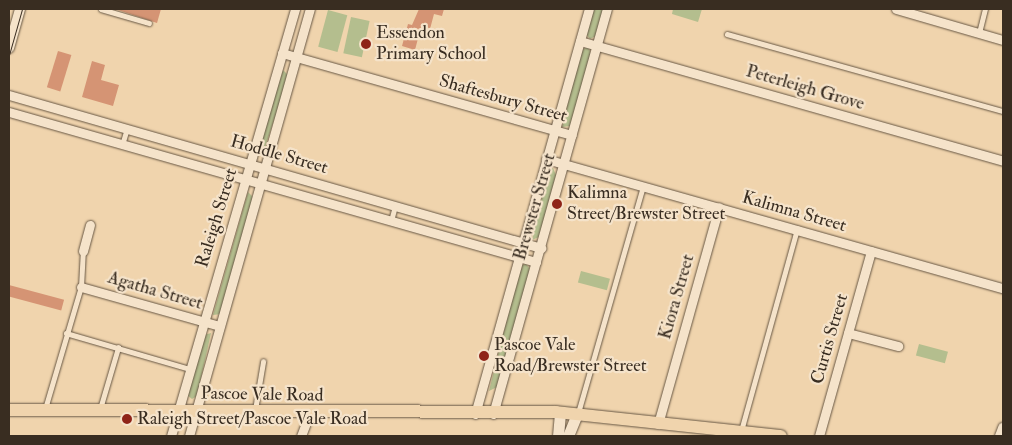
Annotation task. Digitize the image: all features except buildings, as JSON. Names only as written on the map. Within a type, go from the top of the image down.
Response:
[{"type":"main road","name":"Pascoe Vale Road","points":[[9,410],[576,416],[780,436]]},
{"type":"main road","points":[[558,436],[560,416]]},
{"type":"main road","points":[[568,436],[576,416]]},
{"type":"street","points":[[9,48],[20,9]]},
{"type":"street","name":"Raleigh Street","points":[[171,436],[295,9]]},
{"type":"street","name":"Raleigh Street","points":[[189,436],[310,9]]},
{"type":"street","name":"Brewster Street","points":[[476,414],[521,242],[589,9]]},
{"type":"street","name":"Brewster Street","points":[[493,414],[607,9]]},
{"type":"street","points":[[896,9],[1003,40]]},
{"type":"street","name":"Peterleigh Grove","points":[[580,41],[1003,161]]},
{"type":"street","name":"Shaftesbury Street","points":[[282,53],[572,135]]},
{"type":"street","name":"Hoddle Street","points":[[9,94],[541,248]]},
{"type":"street","name":"Hoddle Street","points":[[9,112],[536,262]]},
{"type":"street","name":"Kalimna Street","points":[[546,158],[1003,288]]},
{"type":"street","name":"Kiora Street","points":[[658,424],[720,208]]},
{"type":"street","points":[[83,251],[90,225]]},
{"type":"street","name":"Curtis Street","points":[[819,436],[871,251]]},
{"type":"street","name":"Agatha Street","points":[[81,287],[220,326]]},
{"type":"street","points":[[848,333],[898,346]]},
{"type":"street","points":[[300,436],[306,412]]},
{"type":"street","points":[[1000,436],[1003,428]]},
{"type":"lane","points":[[101,9],[149,23]]},
{"type":"lane","points":[[979,33],[985,9]]},
{"type":"lane","points":[[727,34],[1003,111]]},
{"type":"lane","points":[[122,145],[127,129]]},
{"type":"lane","points":[[576,416],[643,186]]},
{"type":"lane","points":[[390,221],[395,206]]},
{"type":"lane","points":[[741,432],[797,230]]},
{"type":"lane","points":[[45,410],[81,287],[83,251]]},
{"type":"lane","points":[[66,333],[190,368]]},
{"type":"lane","points":[[100,411],[118,348]]},
{"type":"lane","points":[[255,412],[263,362]]},
{"type":"green space","points":[[593,9],[603,9],[596,36],[590,39],[586,34]]},
{"type":"green space","points":[[673,9],[702,9],[698,22],[672,14]]},
{"type":"green space","points":[[328,10],[347,15],[337,52],[318,47]]},
{"type":"green space","points":[[351,17],[370,21],[362,57],[343,53]]},
{"type":"green space","points":[[588,47],[591,53],[570,126],[562,127],[581,50]]},
{"type":"green space","points":[[283,70],[289,76],[263,153],[258,147]]},
{"type":"green space","points":[[553,168],[556,175],[539,237],[532,240],[548,170]]},
{"type":"green space","points":[[248,192],[253,197],[221,314],[213,315]]},
{"type":"green space","points":[[526,264],[530,269],[497,387],[489,391],[520,266]]},
{"type":"green space","points":[[581,271],[610,279],[607,290],[578,283]]},
{"type":"green space","points":[[211,333],[197,396],[192,399],[187,395],[204,335]]},
{"type":"green space","points":[[919,344],[948,352],[945,363],[916,356]]},
{"type":"tram line","points":[[9,55],[22,9]]},
{"type":"place","name":"Essendon Primary School","points":[[366,44]]},
{"type":"place","name":"Kalimna Street/Brewster Street","points":[[557,204]]},
{"type":"place","name":"Pascoe Vale Road/Brewster Street","points":[[484,356]]},
{"type":"place","name":"Raleigh Street/Pascoe Vale Road","points":[[127,419]]}]
